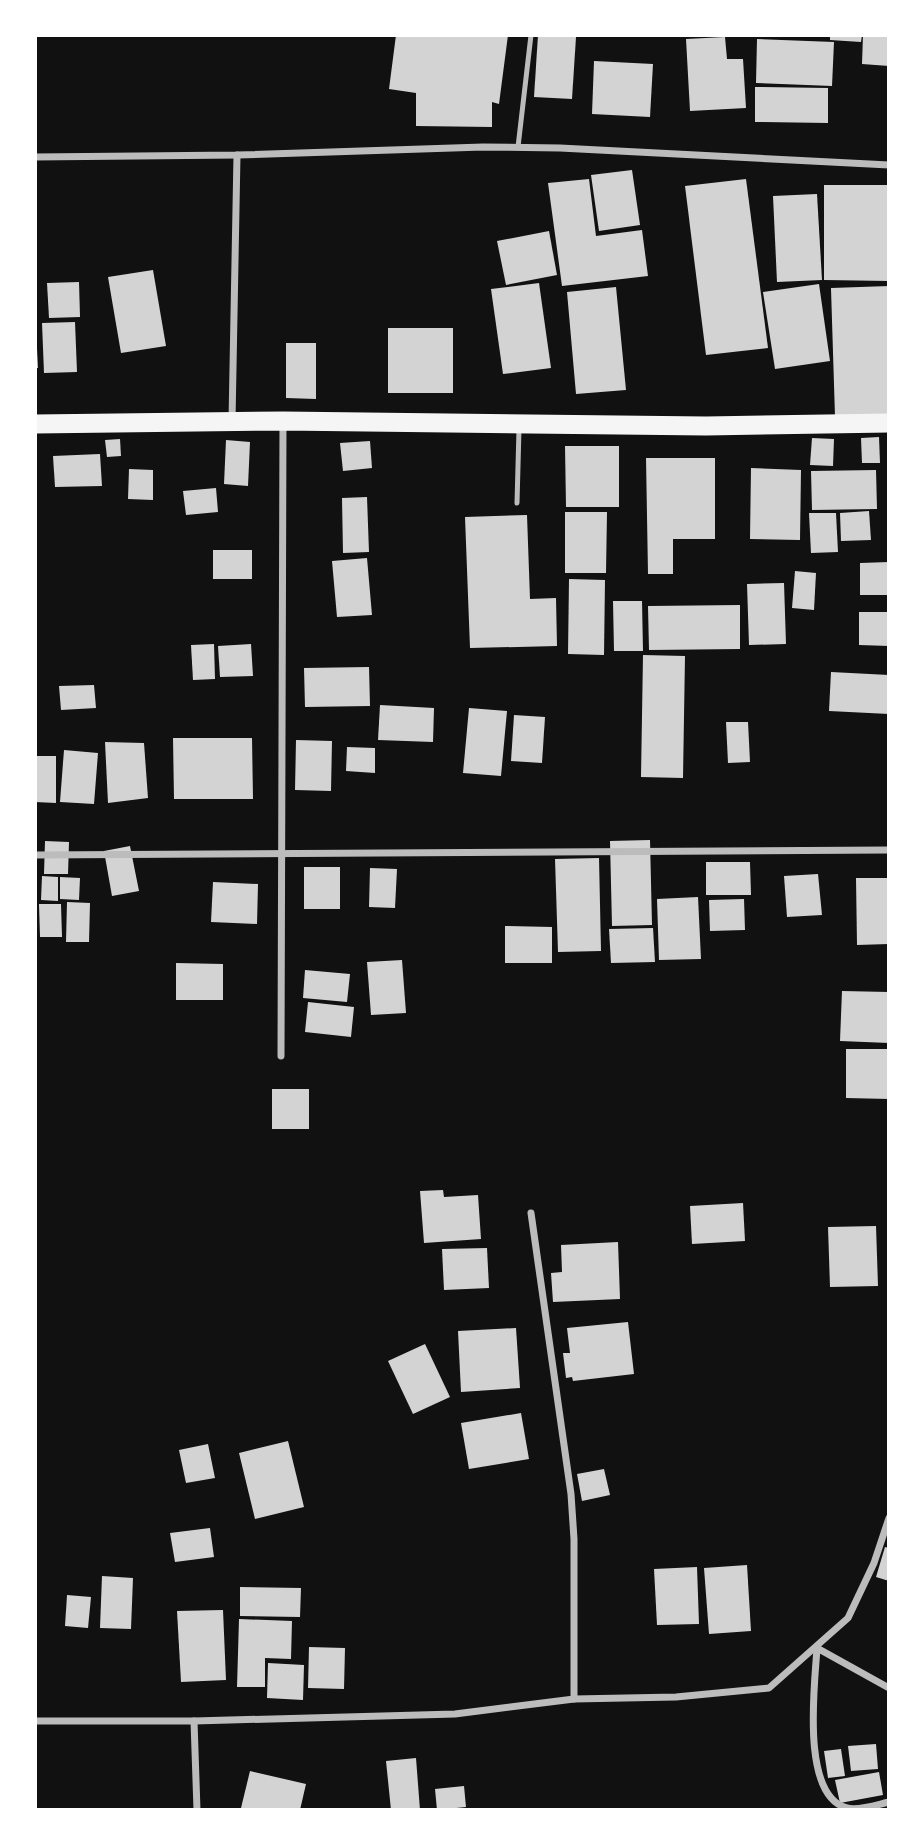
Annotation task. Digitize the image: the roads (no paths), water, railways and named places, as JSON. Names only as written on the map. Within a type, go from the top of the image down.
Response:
[{"type":"highway","points":[[35,424],[283,421],[706,426],[889,423]]},
{"type":"street","points":[[35,157],[237,155],[518,147],[889,165]]},
{"type":"street","points":[[232,423],[237,155]]},
{"type":"street","points":[[281,1056],[283,421]]},
{"type":"street","points":[[35,855],[889,850]]},
{"type":"street","points":[[531,1213],[571,1494],[574,1699]]},
{"type":"street","points":[[35,1721],[194,1721],[455,1714],[574,1699],[676,1697],[769,1688],[848,1618],[874,1563],[889,1518]]},
{"type":"street","points":[[817,1648],[889,1688]]},
{"type":"street","points":[[817,1648],[812,1731],[824,1786],[834,1800],[849,1809],[889,1802]]},
{"type":"street","points":[[194,1721],[197,1810]]},
{"type":"lane","points":[[518,147],[531,35]]},
{"type":"lane","points":[[517,503],[520,423]]}]
